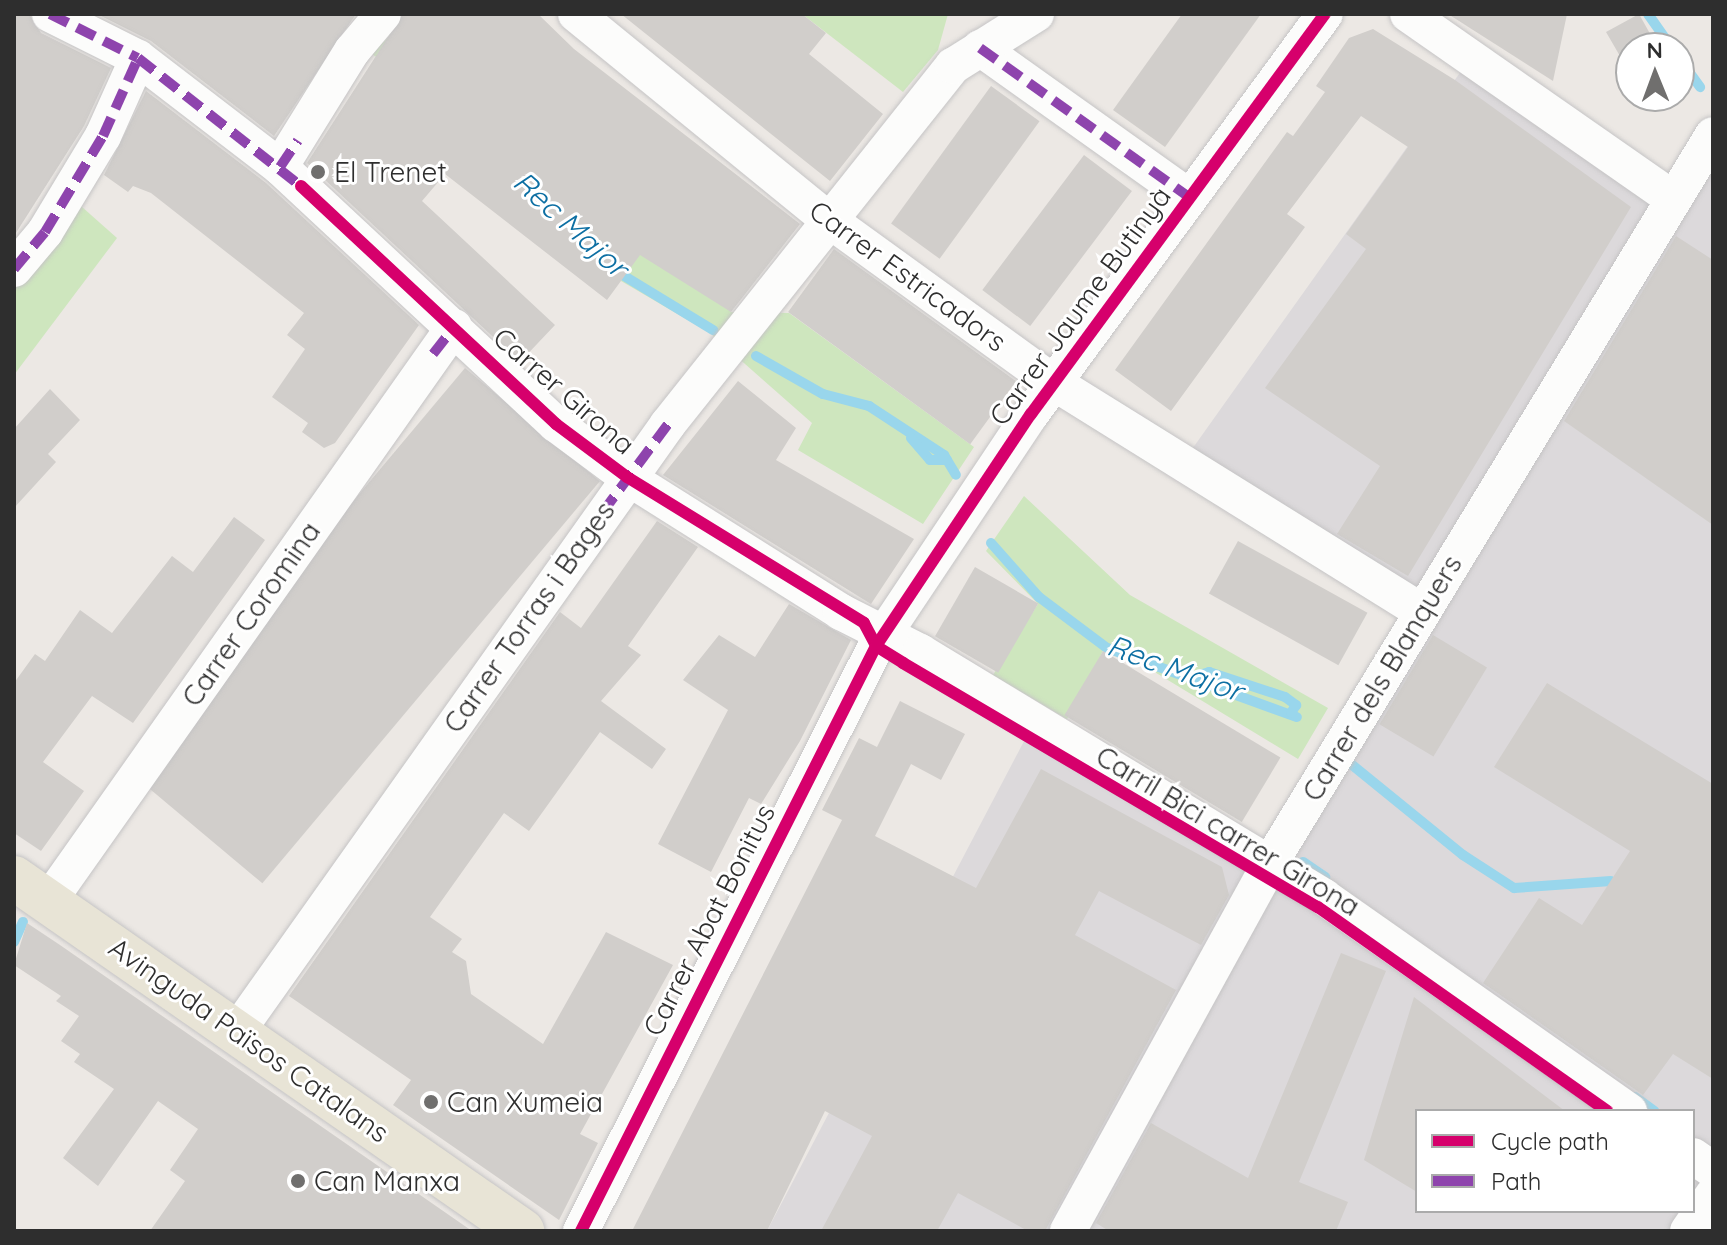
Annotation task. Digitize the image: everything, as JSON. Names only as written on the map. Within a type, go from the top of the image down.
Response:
[{"type":"main road","name":"Avinguda Països Catalans","points":[[31,890],[238,1030],[522,1231]]},
{"type":"street","points":[[280,167],[383,14]]},
{"type":"street","name":"Carrer Estricadors","points":[[576,14],[829,220],[1053,382],[1422,612]]},
{"type":"street","name":"Carrer Torras i Bages","points":[[238,1030],[627,477],[953,66],[1036,14]]},
{"type":"street","name":"Carrer Jaume Butinyà","points":[[885,633],[1053,382],[1325,14]]},
{"type":"street","points":[[1408,14],[1673,199]]},
{"type":"street","name":"Carrer Girona","points":[[55,15],[138,58],[280,167],[556,424],[627,477],[1324,897],[1626,1109]]},
{"type":"street","points":[[980,48],[1189,197]]},
{"type":"street","points":[[14,269],[45,232],[103,136],[138,58]]},
{"type":"street","name":"Carrer dels Blanquers","points":[[1068,1231],[1269,865],[1713,135]]},
{"type":"street","name":"Carrer Coromina","points":[[31,890],[454,327]]},
{"type":"street","name":"Carrer Abat Bonitus","points":[[581,1231],[885,633]]},
{"type":"street","points":[[1695,1157],[1713,1170]]},
{"type":"street","points":[[1688,1231],[1713,1195]]},
{"type":"shaded area","points":[[1469,60],[1673,199],[1713,136],[1713,1231],[767,1231],[1033,724],[1264,857],[1397,639],[1404,583],[1190,452]]},
{"type":"green space","points":[[802,14],[948,14],[938,50],[903,92]]},
{"type":"green space","points":[[404,21],[731,312],[789,313],[974,447],[923,524],[798,450],[812,423],[710,333],[621,281],[416,84],[372,54]]},
{"type":"green space","points":[[73,199],[117,238],[14,375],[14,282]]},
{"type":"green space","points":[[1024,496],[1130,595],[1328,708],[1298,759],[1148,668],[1103,651],[1067,719],[993,675],[1038,604],[986,551]]},
{"type":"building","points":[[14,14],[29,14],[41,33],[111,68],[84,126],[14,236]]},
{"type":"building","points":[[97,14],[356,14],[274,136],[151,41]]},
{"type":"building","points":[[403,14],[538,14],[574,49],[800,224],[731,312],[640,255],[607,300],[445,174],[422,201],[555,325],[520,362],[307,163]]},
{"type":"building","points":[[621,14],[802,14],[826,33],[809,54],[883,114],[830,181]]},
{"type":"building","points":[[1182,14],[1261,14],[1165,147],[1113,110]]},
{"type":"building","points":[[1448,14],[1567,14],[1553,81]]},
{"type":"building","points":[[1639,14],[1649,32],[1615,32],[1615,47],[1606,32]]},
{"type":"building","points":[[1373,29],[1455,80],[1631,207],[1408,576],[1337,534],[1380,466],[1265,388],[1366,249],[1346,234],[1408,147],[1361,116],[1287,214],[1305,227],[1171,411],[1115,370],[1287,132],[1293,136],[1325,92],[1316,86],[1349,38]]},
{"type":"building","points":[[991,86],[1040,121],[940,259],[891,224]]},
{"type":"building","points":[[146,91],[266,183],[419,325],[335,443],[324,448],[302,432],[308,423],[272,397],[305,349],[287,335],[304,313],[151,193],[133,186],[128,192],[104,175]]},
{"type":"building","points":[[1084,155],[1132,191],[1030,326],[982,290]]},
{"type":"building","points":[[1676,236],[1713,260],[1713,525],[1564,421]]},
{"type":"building","points":[[834,249],[1016,381],[970,444],[788,312]]},
{"type":"building","points":[[465,368],[600,481],[262,883],[128,770]]},
{"type":"building","points":[[738,381],[796,428],[776,460],[914,539],[871,604],[663,475]]},
{"type":"building","points":[[50,389],[80,420],[48,454],[56,462],[14,508],[14,429]]},
{"type":"building","points":[[234,517],[265,540],[133,723],[92,696],[43,762],[84,791],[41,851],[14,833],[14,683],[35,654],[45,661],[80,610],[112,633],[172,556],[193,572]]},
{"type":"building","points":[[657,521],[698,547],[628,646],[641,655],[601,701],[666,749],[652,769],[600,732],[529,831],[504,813],[430,917],[462,939],[452,952],[466,961],[471,994],[543,1044],[606,932],[673,965],[580,1134],[598,1143],[559,1220],[393,1105],[411,1080],[289,996],[560,612],[581,628]]},
{"type":"building","points":[[1238,541],[1367,613],[1338,665],[1209,593]]},
{"type":"building","points":[[975,567],[1038,603],[998,673],[935,636]]},
{"type":"building","points":[[789,604],[851,640],[800,741],[761,804],[749,798],[711,872],[658,844],[728,710],[683,680],[719,635],[755,657]]},
{"type":"building","points":[[1433,635],[1487,667],[1433,757],[1379,724]]},
{"type":"building","points":[[1103,651],[1280,758],[1242,822],[1064,715]]},
{"type":"building","points":[[1547,683],[1713,784],[1713,1079],[1673,1054],[1643,1095],[1483,983],[1539,898],[1582,925],[1630,851],[1494,767]]},
{"type":"building","points":[[900,701],[965,734],[941,780],[911,764],[875,836],[976,888],[1041,769],[1222,867],[1229,895],[1201,945],[1099,891],[1075,935],[1176,990],[1045,1231],[1028,1231],[958,1193],[937,1231],[821,1231],[872,1136],[825,1111],[767,1231],[632,1231],[842,820],[822,810],[859,738],[877,747]]},
{"type":"building","points":[[27,923],[472,1231],[150,1231],[185,1181],[170,1170],[198,1129],[158,1101],[98,1186],[63,1158],[114,1089],[74,1062],[80,1054],[61,1041],[79,1016],[56,1001],[61,996],[14,965]]},
{"type":"building","points":[[1341,953],[1386,971],[1299,1182],[1348,1202],[1336,1231],[1109,1231],[1096,1223],[1151,1123],[1248,1178]]},
{"type":"building","points":[[1414,997],[1562,1109],[1415,1109],[1415,1191],[1364,1160]]},
{"type":"waterway","points":[[1648,14],[1661,32]]},
{"type":"waterway","points":[[1695,80],[1700,87]]},
{"type":"waterway","name":"Rec Major","points":[[616,271],[713,330]]},
{"type":"waterway","name":"Rec Major","points":[[756,356],[823,394],[869,406],[944,455],[956,475]]},
{"type":"waterway","points":[[911,438],[930,460],[947,460]]},
{"type":"waterway","name":"Rec Major","points":[[991,543],[1039,597],[1107,648],[1297,717]]},
{"type":"waterway","points":[[1196,676],[1209,672],[1285,697],[1296,705],[1291,713]]},
{"type":"waterway","name":"Rec Major","points":[[1351,764],[1463,855],[1514,888],[1611,881]]},
{"type":"waterway","points":[[1303,862],[1325,877]]},
{"type":"waterway","points":[[14,942],[23,922]]},
{"type":"waterway","points":[[1635,1097],[1651,1109]]},
{"type":"marked path","points":[[50,14],[138,58],[307,191]]},
{"type":"marked path","points":[[980,48],[1189,197]]},
{"type":"marked path","points":[[14,269],[45,232],[103,136],[138,58]]},
{"type":"marked path","points":[[280,167],[298,140]]},
{"type":"marked path","points":[[433,354],[454,327]]},
{"type":"marked path","points":[[602,513],[668,424]]},
{"type":"cycle path","points":[[581,1231],[876,646],[1031,414],[1325,14]]},
{"type":"cycle path","name":"Carril Bici carrer Girona","points":[[301,186],[556,424],[627,477],[864,623],[876,646],[903,663],[1318,907],[1604,1109]]},
{"type":"place","name":"El Trenet","points":[[318,172]]},
{"type":"place","name":"Can Xumeia","points":[[431,1102]]},
{"type":"place","name":"Can Manxa","points":[[298,1181]]}]
